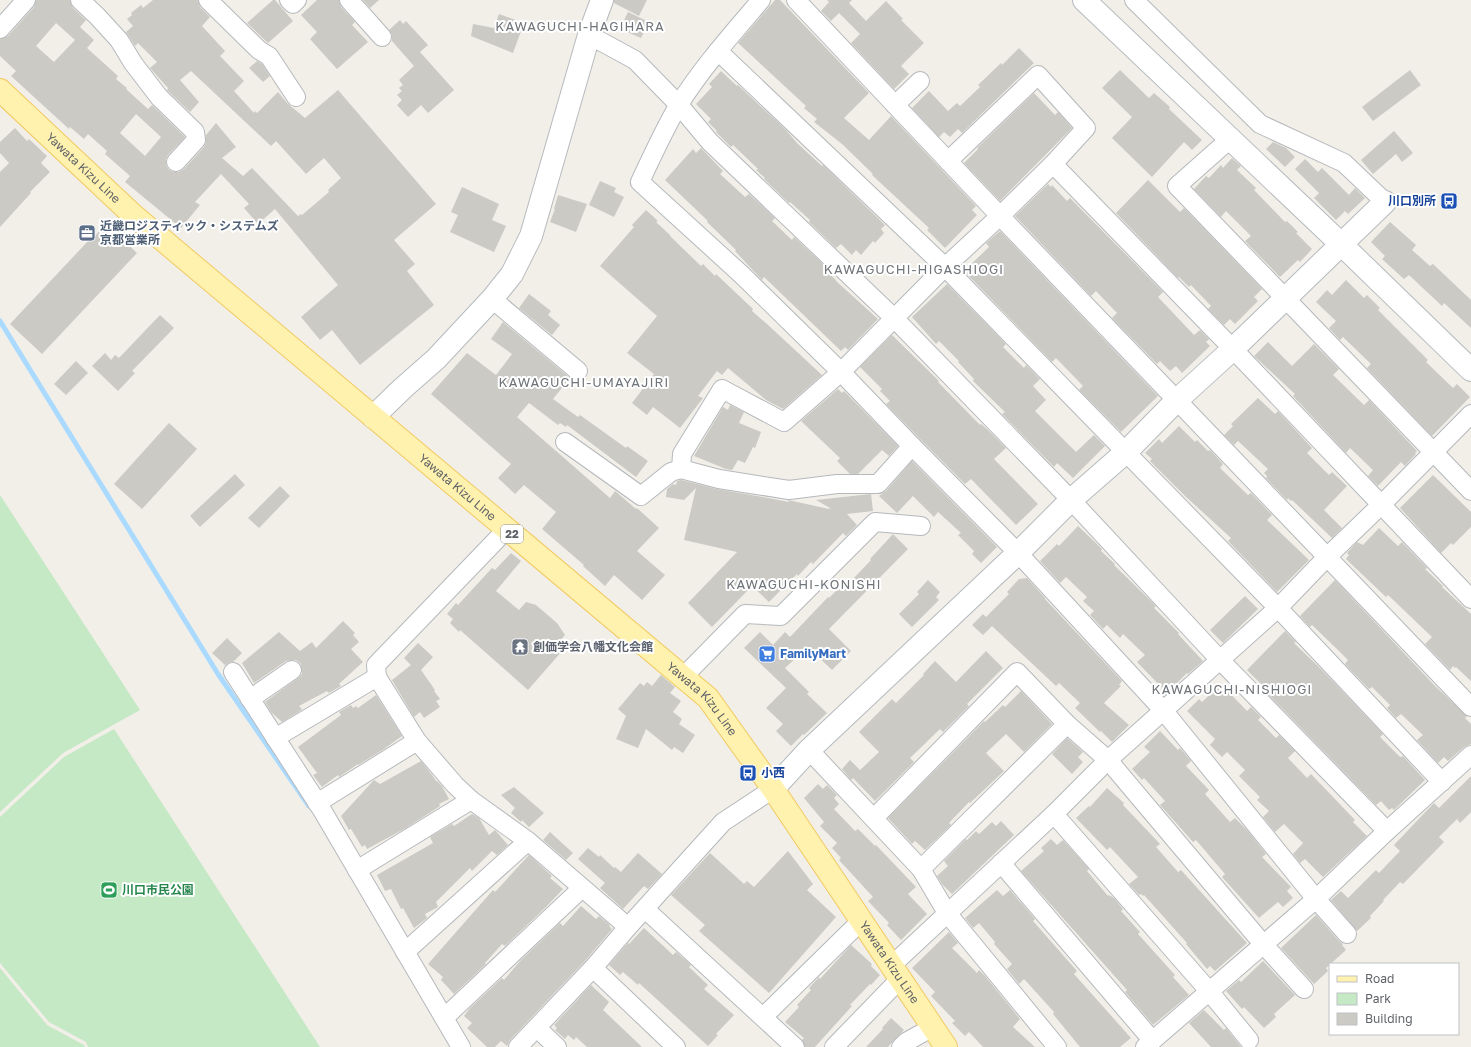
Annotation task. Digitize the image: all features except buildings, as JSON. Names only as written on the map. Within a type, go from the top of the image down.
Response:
[{"type":"main road","name":"Yawata Kizu Line","points":[[0,90],[133,215],[708,698],[773,789],[946,1047]]},
{"type":"street","points":[[0,29],[26,0]]},
{"type":"street","points":[[80,0],[119,40],[132,63],[159,97],[195,132],[196,140],[176,162]]},
{"type":"street","points":[[208,0],[259,50],[270,56],[296,97]]},
{"type":"street","points":[[289,0],[293,4],[297,0]]},
{"type":"street","points":[[349,0],[382,37]]},
{"type":"street","points":[[373,417],[436,358],[492,299],[512,274],[531,236],[589,35],[602,0]]},
{"type":"street","points":[[760,0],[718,51],[679,105],[660,138],[640,182],[742,275],[841,372],[912,446],[1018,552],[1163,710],[1316,898],[1348,934]]},
{"type":"street","points":[[796,0],[1000,216],[1328,556],[1471,707]]},
{"type":"street","points":[[1084,0],[1341,244],[1471,370]]},
{"type":"street","points":[[518,1047],[593,968],[723,822],[773,789],[809,750],[1071,500],[1126,452],[1177,400],[1233,349],[1385,202],[1344,163],[1260,124],[1134,0]]},
{"type":"street","points":[[589,35],[635,60],[679,105],[710,142],[894,318],[1071,500],[1221,661],[1387,831]]},
{"type":"street","points":[[718,51],[945,267],[1278,608],[1442,782]]},
{"type":"street","points":[[681,470],[682,454],[722,389],[784,422],[841,372],[945,267],[1053,164],[1086,128],[1038,75],[948,161]]},
{"type":"street","points":[[895,105],[920,81]]},
{"type":"street","points":[[1230,139],[1177,186],[1471,491]]},
{"type":"street","points":[[1053,164],[1233,349],[1471,599]]},
{"type":"street","points":[[492,299],[578,371]]},
{"type":"street","points":[[834,1047],[947,913],[1054,814],[1108,760],[1163,710],[1221,661],[1278,608],[1328,556],[1471,414]]},
{"type":"street","points":[[565,442],[641,496],[671,472],[681,470],[720,480],[789,490],[837,484],[878,484],[912,446]]},
{"type":"street","points":[[683,677],[745,614],[781,616],[875,522],[921,526]]},
{"type":"street","points":[[507,529],[376,665],[377,677],[417,741],[455,785],[471,800],[528,841],[628,927]]},
{"type":"street","points":[[250,699],[292,670]]},
{"type":"street","points":[[233,672],[317,803],[461,1047]]},
{"type":"street","points":[[874,818],[1017,672],[1067,724],[1108,760],[1263,944],[1304,989]]},
{"type":"street","points":[[275,738],[377,677]]},
{"type":"street","points":[[921,869],[1067,724]]},
{"type":"street","points":[[317,803],[417,741]]},
{"type":"street","points":[[809,750],[921,869],[947,913],[1058,1047]]},
{"type":"street","points":[[1001,863],[1148,1044],[1316,898],[1471,755]]},
{"type":"street","points":[[357,870],[471,800]]},
{"type":"street","points":[[1054,814],[1209,991],[1249,1040]]},
{"type":"street","points":[[405,952],[528,841]]},
{"type":"street","points":[[444,1018],[582,888]]},
{"type":"street","points":[[645,909],[795,1047]]},
{"type":"street","points":[[764,1018],[861,921]]},
{"type":"street","points":[[593,968],[676,1047]]},
{"type":"street","points":[[537,1028],[557,1047]]},
{"type":"street","points":[[901,1047],[906,1042],[933,1028]]},
{"type":"green space","points":[[0,495],[140,710],[63,753],[0,812]]},
{"type":"green space","name":"川口市民公園","points":[[114,729],[320,1047],[88,1047],[86,1042],[49,1022],[0,963],[0,817],[64,757]]},
{"type":"green space","points":[[0,968],[47,1025],[84,1045],[85,1047],[0,1047]]},
{"type":"waterway","points":[[0,321],[218,674],[309,806]]},
{"type":"place","name":"川口別所","points":[[1449,201]]},
{"type":"place","name":"近畿ロジスティック・システムズ 京都営業所","points":[[87,233]]},
{"type":"place","name":"創価学会八幡文化会館","points":[[520,647]]},
{"type":"place","name":"FamilyMart","points":[[767,654]]},
{"type":"place","name":"小西","points":[[748,773]]},
{"type":"place","name":"川口市民公園","points":[[109,890]]},
{"type":"district","name":"KAWAGUCHI-HAGIHARA","points":[[580,26]]},
{"type":"district","name":"KAWAGUCHI-HIGASHIOGI","points":[[914,269]]},
{"type":"district","name":"KAWAGUCHI-UMAYAJIRI","points":[[584,382]]},
{"type":"district","name":"KAWAGUCHI-KONISHI","points":[[804,584]]},
{"type":"district","name":"KAWAGUCHI-NISHIOGI","points":[[1232,689]]}]
